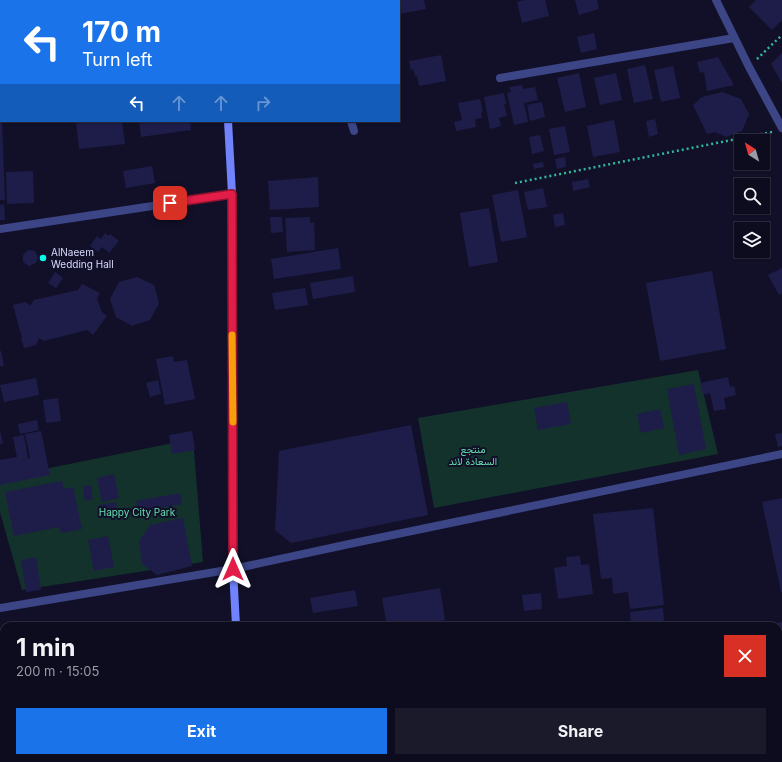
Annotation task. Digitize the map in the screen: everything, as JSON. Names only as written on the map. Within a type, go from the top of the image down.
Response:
[{"type":"main road","points":[[228,122],[232,194],[233,569],[236,622]]},
{"type":"street","points":[[716,0],[778,130]]},
{"type":"street","points":[[500,78],[734,38]]},
{"type":"street","points":[[351,122],[354,131]]},
{"type":"street","points":[[0,229],[232,194]]},
{"type":"street","points":[[0,608],[233,569],[354,542],[782,454]]},
{"type":"path","points":[[749,67],[782,35]]},
{"type":"path","points":[[515,183],[778,130]]},
{"type":"green space","name":"منتجع السعادة لاند","points":[[698,370],[718,454],[434,508],[418,418]]},
{"type":"green space","name":"Happy City Park","points":[[193,439],[203,562],[22,590],[0,512],[0,478]]},
{"type":"building","points":[[400,0],[424,0],[426,9],[400,14]]},
{"type":"building","points":[[525,0],[545,0],[549,16],[522,23],[517,2]]},
{"type":"building","points":[[575,0],[597,0],[599,9],[579,15]]},
{"type":"building","points":[[756,0],[782,0],[782,20],[772,30],[749,7]]},
{"type":"building","points":[[594,33],[597,49],[581,53],[577,37]]},
{"type":"building","points":[[782,53],[782,83],[771,64]]},
{"type":"building","points":[[441,55],[446,81],[419,86],[417,76],[415,76],[413,69],[411,70],[409,61]]},
{"type":"building","points":[[718,57],[734,85],[707,91],[704,72],[700,73],[697,62]]},
{"type":"building","points":[[645,65],[653,99],[634,103],[627,69]]},
{"type":"building","points":[[673,66],[680,98],[661,102],[654,70]]},
{"type":"building","points":[[579,73],[586,107],[565,112],[557,78]]},
{"type":"building","points":[[616,73],[622,100],[600,105],[594,78]]},
{"type":"building","points":[[522,85],[523,89],[535,87],[538,100],[524,103],[528,122],[514,125],[507,93],[511,92],[509,87]]},
{"type":"building","points":[[722,92],[741,99],[749,114],[742,131],[726,137],[715,132],[707,134],[693,105],[702,97]]},
{"type":"building","points":[[504,93],[506,104],[504,104],[507,116],[499,118],[501,126],[490,129],[484,97]]},
{"type":"building","points":[[480,99],[483,112],[481,113],[482,118],[475,119],[476,127],[456,131],[454,122],[462,120],[458,103]]},
{"type":"building","points":[[542,102],[545,117],[530,121],[527,105]]},
{"type":"building","points":[[655,119],[658,134],[649,137],[646,121]]},
{"type":"building","points":[[614,120],[620,152],[593,157],[587,126]]},
{"type":"building","points":[[0,122],[2,122],[5,200],[0,200]]},
{"type":"building","points":[[76,122],[122,122],[125,144],[79,149]]},
{"type":"building","points":[[139,122],[190,122],[191,130],[141,137]]},
{"type":"building","points":[[565,126],[570,152],[554,155],[549,129]]},
{"type":"building","points":[[540,135],[544,151],[532,154],[529,137]]},
{"type":"building","points":[[565,157],[566,167],[557,169],[555,159]]},
{"type":"building","points":[[543,162],[544,167],[534,169],[533,164]]},
{"type":"building","points":[[152,166],[155,183],[126,188],[123,171]]},
{"type":"building","points":[[33,171],[34,203],[7,204],[6,172]]},
{"type":"building","points":[[318,177],[319,207],[270,210],[268,181]]},
{"type":"building","points":[[588,179],[590,187],[573,191],[572,182]]},
{"type":"building","points":[[543,188],[547,207],[528,210],[524,192]]},
{"type":"building","points":[[518,190],[527,237],[501,242],[492,195]]},
{"type":"building","points":[[4,204],[5,220],[0,220],[0,205]]},
{"type":"building","points":[[489,208],[498,262],[469,267],[460,213]]},
{"type":"building","points":[[563,213],[565,225],[555,227],[553,215]]},
{"type":"building","points":[[270,217],[282,217],[283,232],[271,233]]},
{"type":"building","points":[[310,217],[310,223],[314,222],[315,250],[287,252],[285,218]]},
{"type":"building","points":[[105,233],[108,236],[110,234],[119,241],[109,253],[102,247],[98,252],[90,246],[97,236],[101,239]]},
{"type":"building","points":[[338,248],[341,269],[274,279],[271,259]]},
{"type":"building","points":[[28,250],[35,251],[38,257],[36,263],[29,266],[23,262],[23,255]]},
{"type":"building","points":[[782,268],[782,293],[779,295],[768,275]]},
{"type":"building","points":[[712,271],[726,349],[660,361],[646,283]]},
{"type":"building","points":[[55,272],[63,278],[56,288],[48,283]]},
{"type":"building","points":[[353,276],[355,292],[313,299],[310,283]]},
{"type":"building","points":[[137,277],[154,285],[159,303],[150,320],[132,326],[116,317],[110,299],[119,282]]},
{"type":"building","points":[[82,284],[100,293],[97,299],[102,312],[107,316],[93,335],[87,330],[44,341],[39,338],[36,345],[24,348],[13,305],[26,302],[30,306],[34,300],[78,290]]},
{"type":"building","points":[[305,288],[308,305],[275,310],[272,293]]},
{"type":"building","points":[[1,351],[4,366],[0,366]]},
{"type":"building","points":[[173,356],[174,362],[187,360],[195,399],[165,405],[156,359]]},
{"type":"building","points":[[728,377],[730,387],[734,386],[736,395],[724,398],[726,409],[714,411],[710,393],[703,395],[700,383]]},
{"type":"building","points":[[36,378],[39,395],[4,402],[0,385]]},
{"type":"building","points":[[158,380],[161,394],[150,397],[146,383]]},
{"type":"building","points":[[694,384],[706,449],[679,455],[667,389]]},
{"type":"building","points":[[58,398],[61,421],[46,423],[43,400]]},
{"type":"building","points":[[567,402],[571,424],[538,430],[534,408]]},
{"type":"building","points":[[660,409],[664,428],[641,433],[637,414]]},
{"type":"building","points":[[37,420],[39,430],[20,434],[18,424]]},
{"type":"building","points":[[411,425],[428,515],[291,543],[275,530],[279,451]]},
{"type":"building","points":[[0,431],[3,443],[0,444]]},
{"type":"building","points":[[41,431],[50,475],[0,485],[0,460],[17,457],[13,437],[24,435],[28,458],[21,460],[30,458],[25,434]]},
{"type":"building","points":[[192,431],[195,450],[172,454],[169,435]]},
{"type":"building","points":[[782,433],[782,446],[778,447],[775,434]]},
{"type":"building","points":[[114,474],[119,498],[102,502],[97,478]]},
{"type":"building","points":[[62,481],[64,489],[73,487],[82,529],[61,533],[59,527],[14,536],[5,492]]},
{"type":"building","points":[[91,485],[93,499],[85,501],[83,486]]},
{"type":"building","points":[[180,493],[182,504],[139,512],[136,501]]},
{"type":"building","points":[[782,498],[782,592],[781,592],[762,502]]},
{"type":"building","points":[[116,502],[117,511],[100,513],[99,505]]},
{"type":"building","points":[[653,508],[664,605],[630,609],[628,592],[613,594],[612,578],[601,579],[593,514]]},
{"type":"building","points":[[183,518],[192,566],[157,575],[142,564],[139,541],[150,525]]},
{"type":"building","points":[[108,536],[114,567],[94,571],[88,540]]},
{"type":"building","points":[[580,556],[581,565],[589,564],[593,594],[558,599],[554,568],[567,566],[566,557]]},
{"type":"building","points":[[36,557],[41,590],[26,592],[21,560]]},
{"type":"building","points":[[440,588],[445,620],[434,622],[386,622],[382,598]]},
{"type":"building","points":[[355,590],[358,606],[313,613],[310,598]]},
{"type":"building","points":[[541,593],[542,609],[524,611],[522,595]]},
{"type":"building","points":[[663,608],[664,621],[631,622],[630,612]]},
{"type":"slow traffic","points":[[232,335],[233,422]]},
{"type":"place","name":"AlNaeem Wedding Hall","points":[[43,258]]},
{"type":"route","points":[[170,203],[232,194],[233,569]]}]
